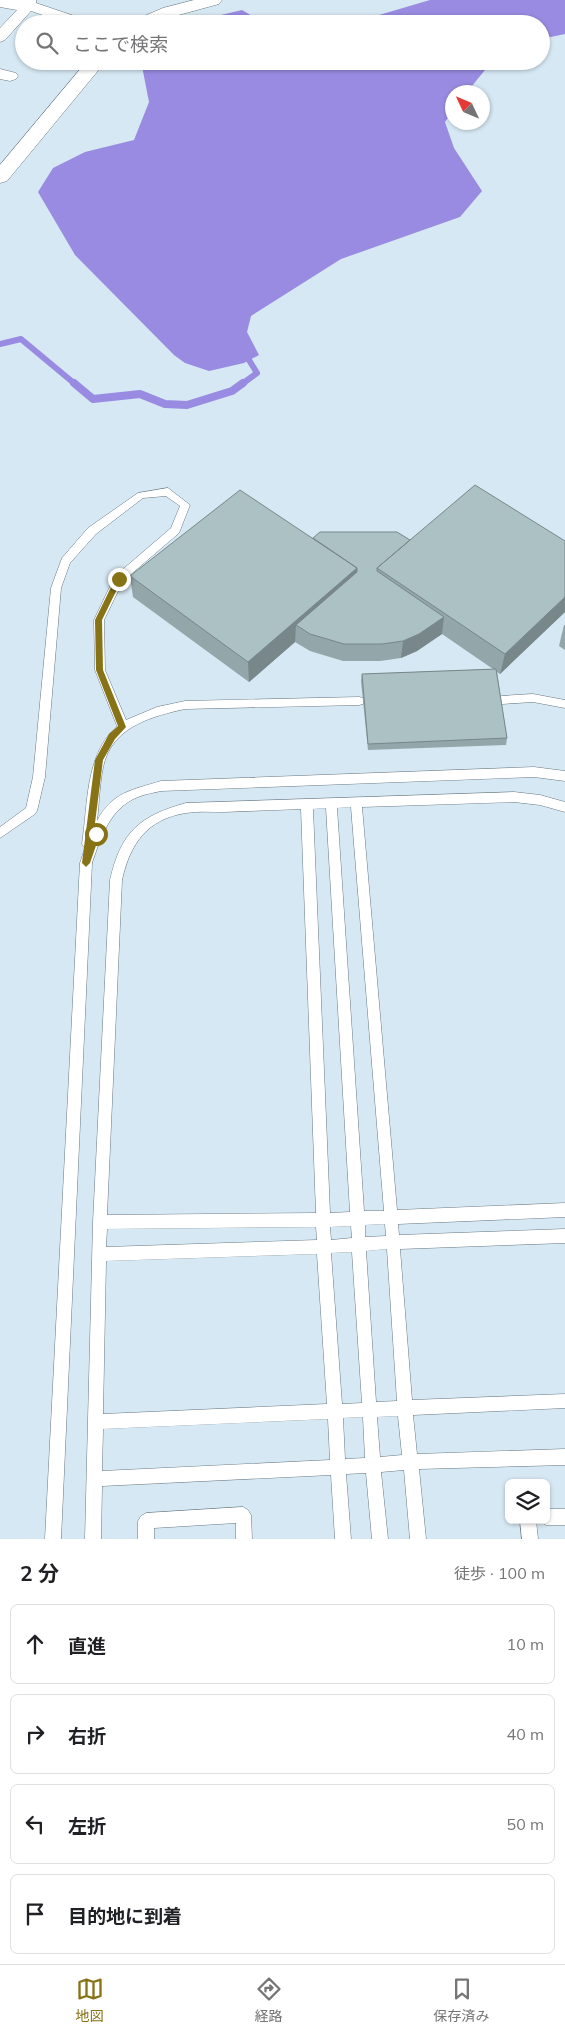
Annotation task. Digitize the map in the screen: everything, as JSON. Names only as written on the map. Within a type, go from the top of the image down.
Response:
[{"type":"main road","points":[[162,15],[213,0]]},
{"type":"main road","points":[[0,177],[89,70]]},
{"type":"street","points":[[0,2],[29,3],[59,15]]},
{"type":"street","points":[[19,15],[29,3]]},
{"type":"street","points":[[0,37],[15,19]]},
{"type":"lane","points":[[0,833],[31,811],[39,777],[56,588],[66,562],[92,531],[141,495],[168,492],[185,505],[175,530],[119,579],[98,620],[100,670],[122,727]]},
{"type":"lane","points":[[502,700],[533,698],[565,704]]},
{"type":"lane","points":[[53,1539],[86,863],[99,760],[112,737],[122,727],[157,711],[185,705],[359,701]]},
{"type":"lane","points":[[86,863],[96,834],[110,809],[134,793],[161,786],[534,772],[565,776]]},
{"type":"lane","points":[[93,1539],[96,1479],[100,1222],[116,880],[125,846],[136,832],[150,820],[186,808],[514,797],[536,798],[565,807]]},
{"type":"lane","points":[[356,803],[391,1216],[405,1408],[418,1539]]},
{"type":"lane","points":[[331,804],[380,1539]]},
{"type":"lane","points":[[306,805],[324,1247],[343,1539]]},
{"type":"lane","points":[[100,1222],[323,1220],[358,1217],[565,1210]]},
{"type":"lane","points":[[100,1254],[324,1247],[393,1242],[565,1236]]},
{"type":"lane","points":[[96,1422],[334,1413],[565,1401]]},
{"type":"lane","points":[[96,1479],[337,1466],[374,1466],[410,1462],[565,1457]]},
{"type":"lane","points":[[146,1539],[146,1521],[243,1515],[244,1539]]},
{"type":"lane","points":[[550,1517],[565,1516]]},
{"type":"lane","points":[[528,1524],[530,1539]]},
{"type":"shaded area","points":[[430,0],[565,0],[565,34],[550,37],[550,15],[379,15]]},
{"type":"shaded area","points":[[242,10],[251,15],[221,15]]},
{"type":"shaded area","points":[[143,70],[485,70],[473,85],[445,85],[445,130],[448,130],[454,148],[482,191],[460,217],[341,259],[251,316],[247,332],[259,355],[244,363],[209,371],[185,363],[174,355],[75,255],[38,192],[53,168],[85,152],[134,140],[149,102]]},
{"type":"building","points":[[475,485],[565,541],[565,597],[505,654],[377,568]]},
{"type":"building","points":[[240,490],[357,568],[248,662],[130,576]]},
{"type":"building","points":[[320,532],[397,532],[410,540],[377,568],[377,571],[444,617],[419,634],[403,641],[382,644],[344,644],[310,634],[296,625],[357,572],[357,568],[313,538]]},
{"type":"building","points":[[496,669],[507,738],[368,744],[362,674]]},
{"type":"waterway","points":[[0,344],[21,339],[75,384]]},
{"type":"waterway","points":[[242,384],[257,373],[249,360]]},
{"type":"waterway","points":[[74,383],[93,399],[140,394],[165,404],[187,405],[232,391],[243,383]]},
{"type":"route","points":[[96,834],[86,863],[99,760],[112,737],[122,727],[100,670],[98,620],[119,579]]}]
